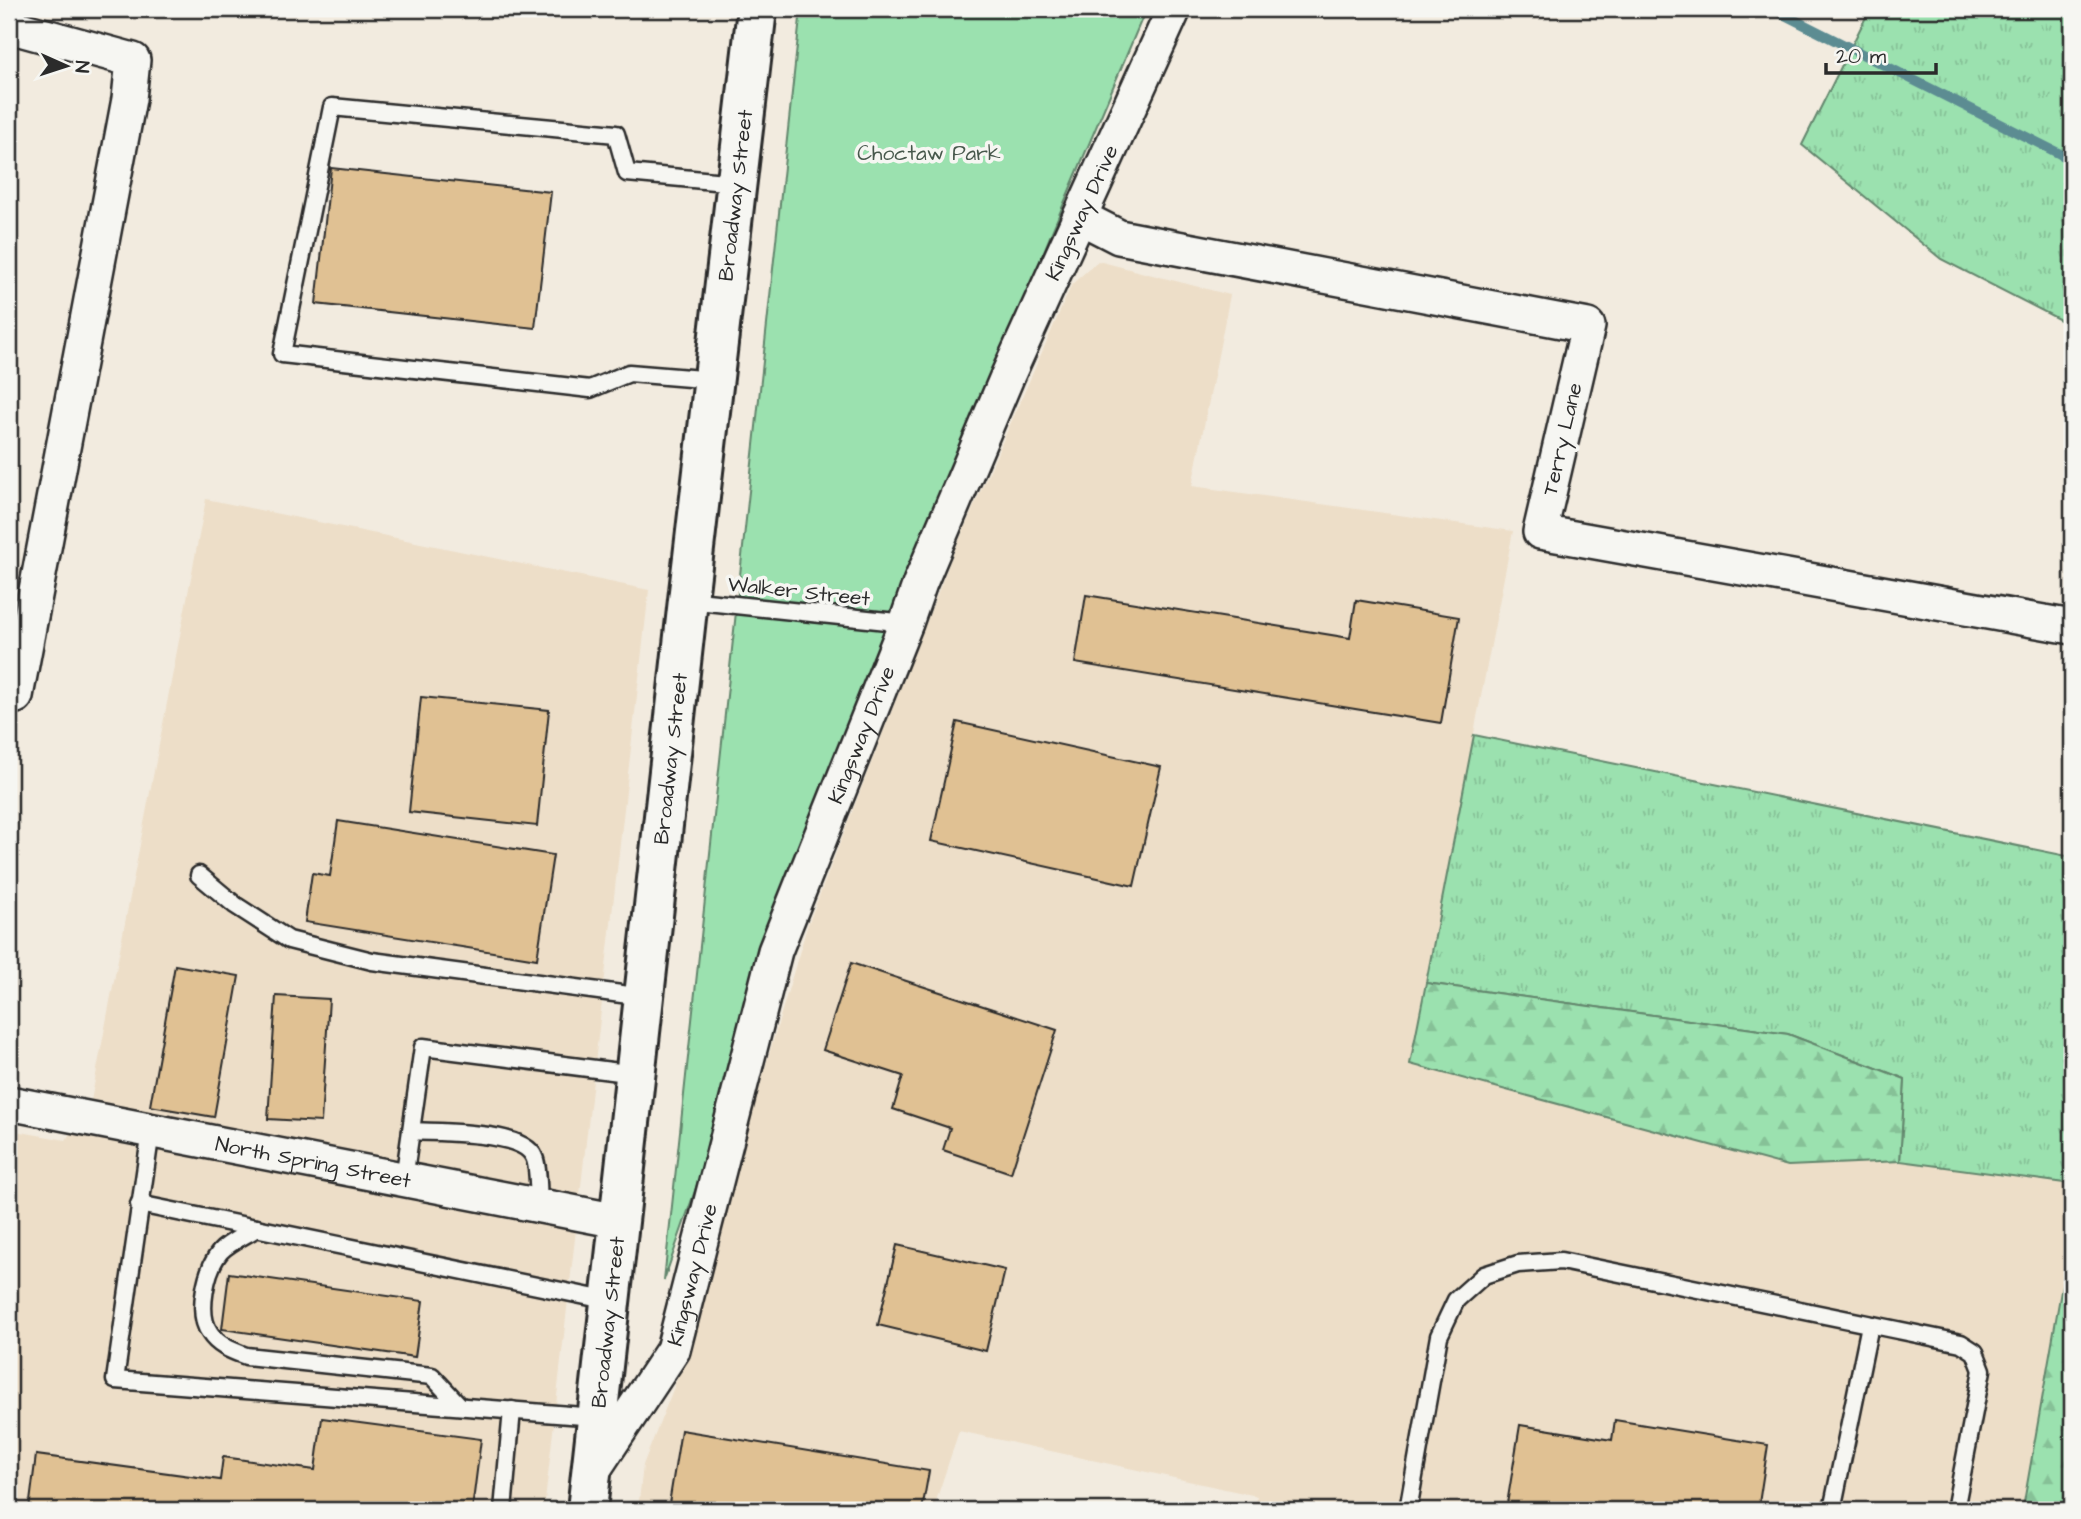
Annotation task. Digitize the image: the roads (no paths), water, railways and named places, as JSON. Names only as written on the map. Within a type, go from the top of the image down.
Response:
[{"type":"main road","name":"Broadway Street","points":[[587,1510],[688,600],[756,24]]},
{"type":"street","name":"Kingsway Drive","points":[[592,1472],[673,1350],[775,951],[920,583],[1007,377],[1174,9]]},
{"type":"street","points":[[9,26],[133,60],[127,113],[16,696],[9,695]]},
{"type":"street","name":"Terry Lane","points":[[1080,217],[1119,237],[1588,326],[1540,532],[2072,627]]},
{"type":"street","name":"North Spring Street","points":[[9,1103],[618,1221]]},
{"type":"lane","points":[[715,380],[629,373],[590,389],[282,354],[332,107],[616,134],[627,173],[736,183]]},
{"type":"lane","name":"Walker Street","points":[[688,600],[906,623]]},
{"type":"lane","points":[[199,875],[234,905],[289,940],[372,961],[643,997]]},
{"type":"lane","points":[[404,1179],[423,1046],[635,1074]]},
{"type":"lane","points":[[151,1131],[115,1380],[596,1418]]},
{"type":"lane","points":[[411,1131],[503,1137],[527,1147],[535,1157],[539,1205]]},
{"type":"lane","points":[[139,1205],[610,1301]]},
{"type":"lane","points":[[257,1228],[221,1250],[208,1271],[203,1303],[208,1332],[224,1347],[246,1356],[432,1376],[460,1406]]},
{"type":"lane","points":[[1408,1510],[1439,1336],[1456,1300],[1484,1275],[1518,1264],[1561,1261],[1961,1343],[1975,1352],[1982,1370],[1955,1510]]},
{"type":"lane","points":[[1832,1510],[1870,1325]]},
{"type":"lane","points":[[503,1510],[512,1410]]},
{"type":"waterway","points":[[1773,9],[2072,160]]},
{"type":"park label","name":"Choctaw Park","points":[[929,153]]}]
